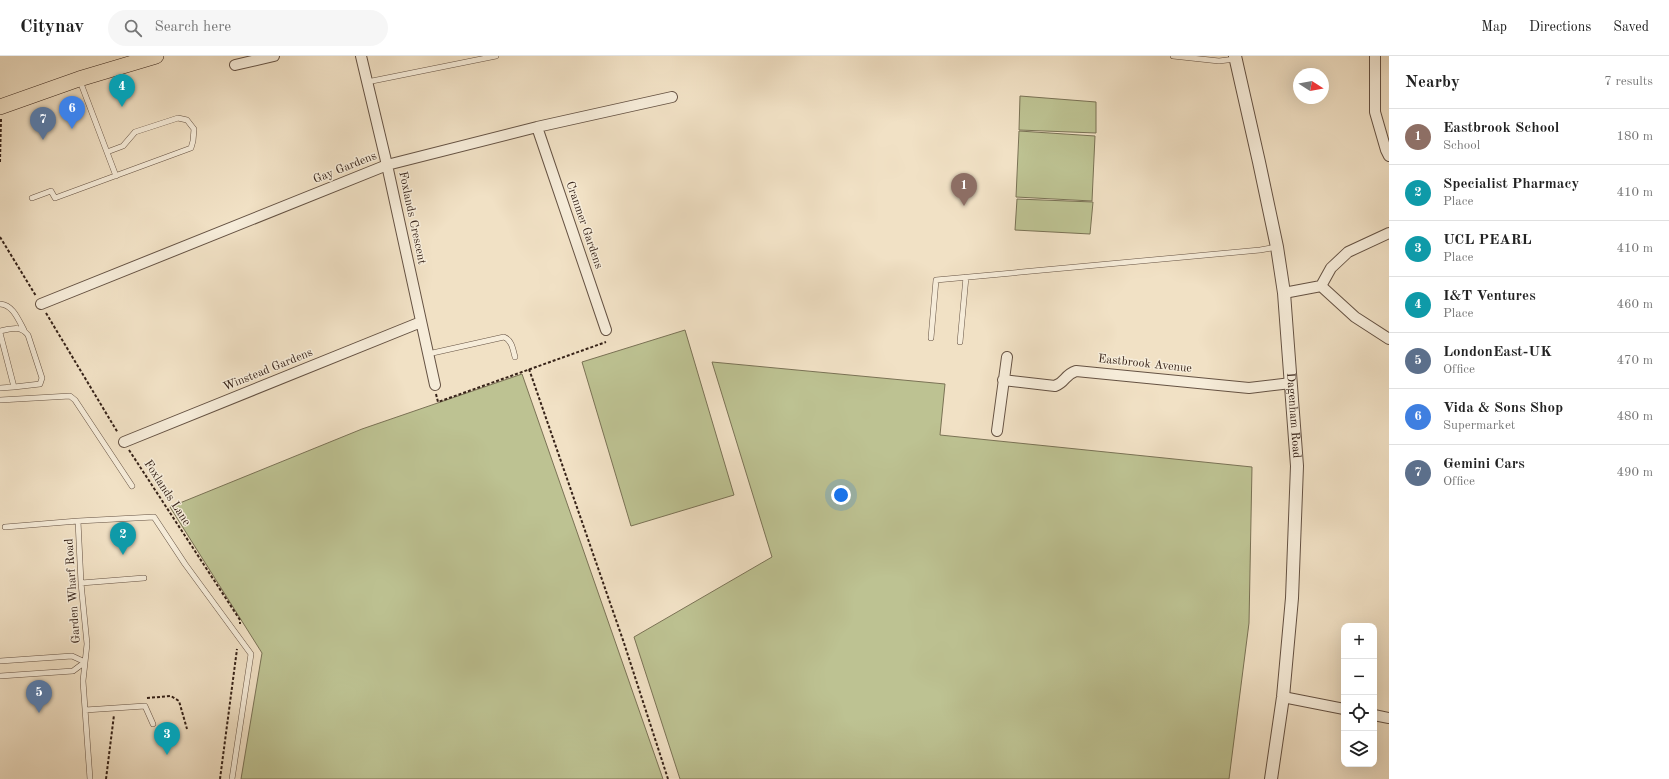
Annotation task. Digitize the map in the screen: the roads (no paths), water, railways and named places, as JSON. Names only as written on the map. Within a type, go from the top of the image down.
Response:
[{"type":"main road","points":[[1,106],[79,79],[156,56]]},
{"type":"street","points":[[235,65],[274,56]]},
{"type":"street","name":"Foxlands Crescent","points":[[361,56],[387,165],[435,385]]},
{"type":"street","points":[[1375,56],[1375,112],[1389,156]]},
{"type":"street","name":"Dagenham Road","points":[[1235,57],[1277,247],[1284,293],[1297,466],[1292,598],[1283,697],[1271,779]]},
{"type":"street","name":"Gay Gardens","points":[[41,304],[387,165],[537,127],[672,97]]},
{"type":"street","name":"Cranmer Gardens","points":[[537,127],[606,330]]},
{"type":"street","points":[[1321,286],[1331,268],[1348,252],[1389,232]]},
{"type":"street","points":[[1284,293],[1321,286]]},
{"type":"street","points":[[1321,286],[1355,317],[1389,339]]},
{"type":"street","name":"Winstead Gardens","points":[[124,442],[421,322]]},
{"type":"street","points":[[997,431],[1007,357]]},
{"type":"street","name":"Eastbrook Avenue","points":[[1003,380],[1055,386],[1062,384],[1068,374],[1076,371],[1249,388],[1291,383]]},
{"type":"street","points":[[1283,697],[1341,709]]},
{"type":"street","points":[[1377,716],[1389,718]]},
{"type":"lane","points":[[367,82],[496,56]]},
{"type":"lane","points":[[1173,56],[1219,61],[1235,57]]},
{"type":"lane","points":[[79,79],[116,176]]},
{"type":"lane","points":[[32,198],[51,191],[55,198],[191,148],[194,129],[187,120],[178,118],[135,132],[122,146],[107,152]]},
{"type":"lane","points":[[931,338],[936,280],[1260,250],[1277,247]]},
{"type":"lane","points":[[960,342],[966,277]]},
{"type":"lane","points":[[0,304],[9,307],[15,313],[28,335],[42,382],[40,384],[0,388]]},
{"type":"lane","points":[[14,387],[0,332],[18,327],[24,330]]},
{"type":"lane","points":[[428,354],[504,337],[511,343],[515,357]]},
{"type":"lane","points":[[0,400],[70,396],[75,400],[132,486]]},
{"type":"lane","points":[[5,527],[154,517],[185,564],[251,654],[232,779]]},
{"type":"lane","name":"Garden Wharf Road","points":[[78,521],[81,583],[87,644],[83,680],[90,779]]},
{"type":"lane","points":[[81,583],[144,578]]},
{"type":"lane","points":[[0,661],[72,656],[85,662],[73,671],[0,676]]},
{"type":"lane","points":[[85,710],[145,706],[153,724]]},
{"type":"place","name":"I&T Ventures","points":[[122,107]]},
{"type":"place","name":"Vida & Sons Shop","points":[[72,129]]},
{"type":"place","name":"Gemini Cars","points":[[43,140]]},
{"type":"place","name":"Eastbrook School","points":[[964,206]]},
{"type":"place","name":"Specialist Pharmacy","points":[[123,555]]},
{"type":"place","name":"LondonEast-UK","points":[[39,713]]},
{"type":"place","name":"UCL PEARL","points":[[167,755]]}]
